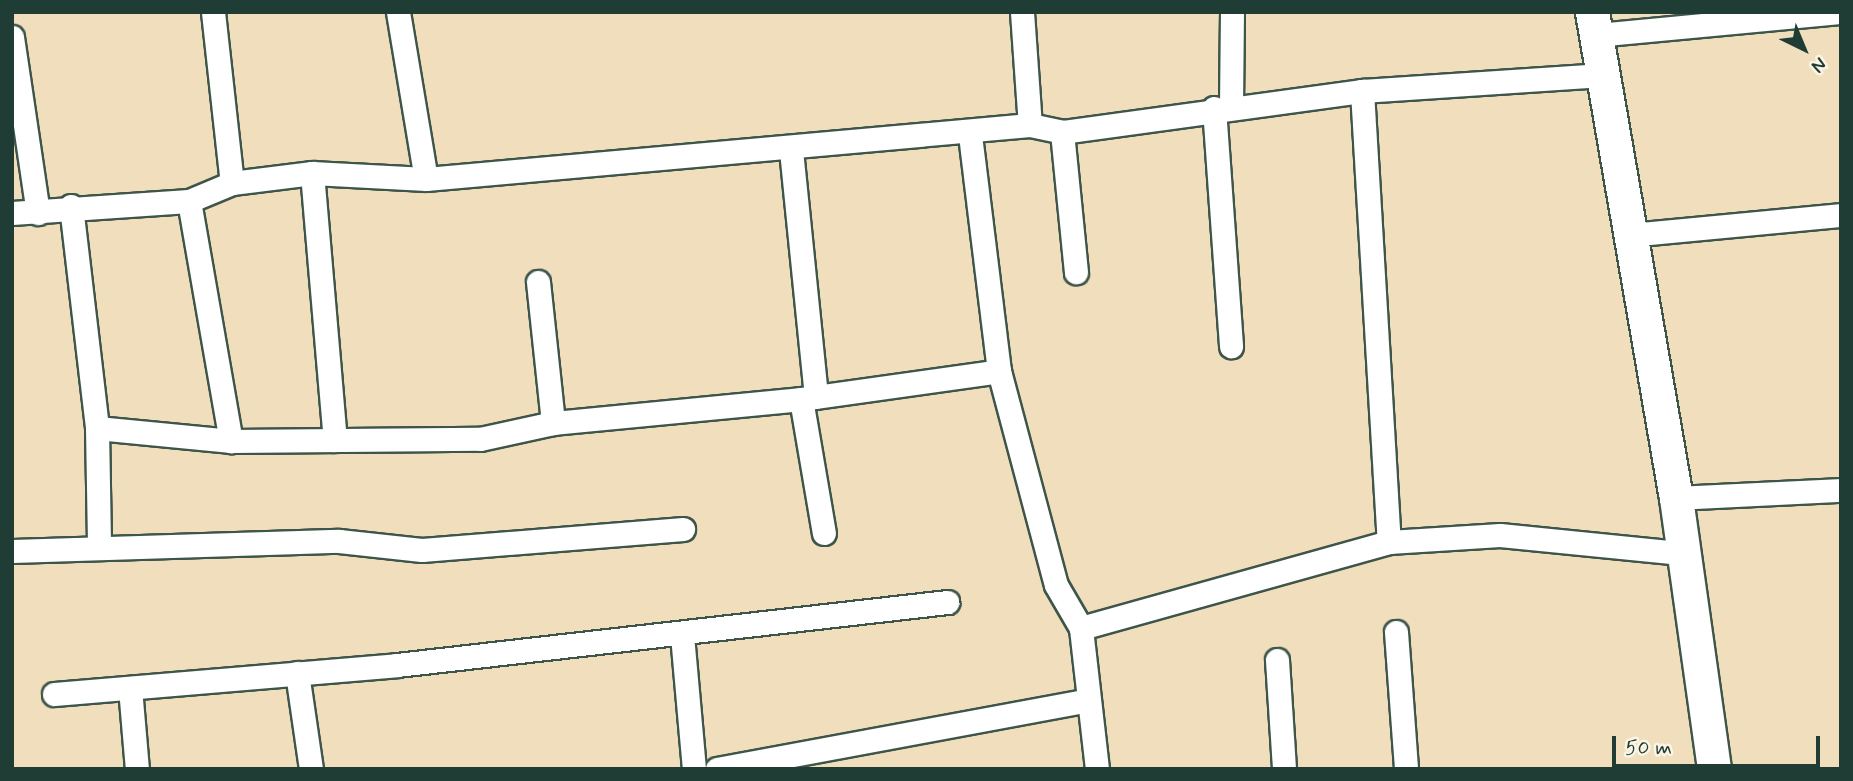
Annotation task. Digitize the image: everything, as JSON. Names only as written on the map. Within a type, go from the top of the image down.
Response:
[{"type":"street","points":[[213,12],[232,183]]},
{"type":"street","points":[[398,12],[426,179]]},
{"type":"street","points":[[1022,12],[1030,125]]},
{"type":"street","points":[[1231,346],[1223,107],[1232,12]]},
{"type":"street","points":[[1714,769],[1675,498],[1594,24],[1837,13],[1841,32]]},
{"type":"street","points":[[12,37],[38,213]]},
{"type":"street","points":[[12,213],[38,213],[71,206],[189,201],[232,183],[312,173],[426,179],[971,134],[1030,125],[1062,131],[1223,107],[1362,91],[1602,75]]},
{"type":"street","points":[[1362,91],[1389,542]]},
{"type":"street","points":[[1062,131],[1076,272]]},
{"type":"street","points":[[971,134],[999,371],[1056,585],[1081,628],[1097,769]]},
{"type":"street","points":[[791,150],[808,398],[824,533]]},
{"type":"street","points":[[312,173],[335,440]]},
{"type":"street","points":[[189,201],[231,441]]},
{"type":"street","points":[[71,206],[97,428],[99,546]]},
{"type":"street","points":[[1629,235],[1841,215]]},
{"type":"street","points":[[538,282],[553,423]]},
{"type":"street","points":[[97,428],[231,441],[480,439],[553,423],[808,398],[999,371]]},
{"type":"street","points":[[1675,498],[1841,490]]},
{"type":"street","points":[[12,551],[99,546],[339,541],[422,550],[683,528]]},
{"type":"street","points":[[1081,628],[1389,542],[1500,535],[1681,553]]},
{"type":"street","points":[[54,694],[682,635],[947,602]]},
{"type":"street","points":[[1396,632],[1406,769]]},
{"type":"street","points":[[682,635],[694,769]]},
{"type":"street","points":[[1276,660],[1284,769]]},
{"type":"street","points":[[297,673],[311,769]]},
{"type":"street","points":[[130,688],[137,769]]},
{"type":"street","points":[[717,769],[1089,700]]}]
